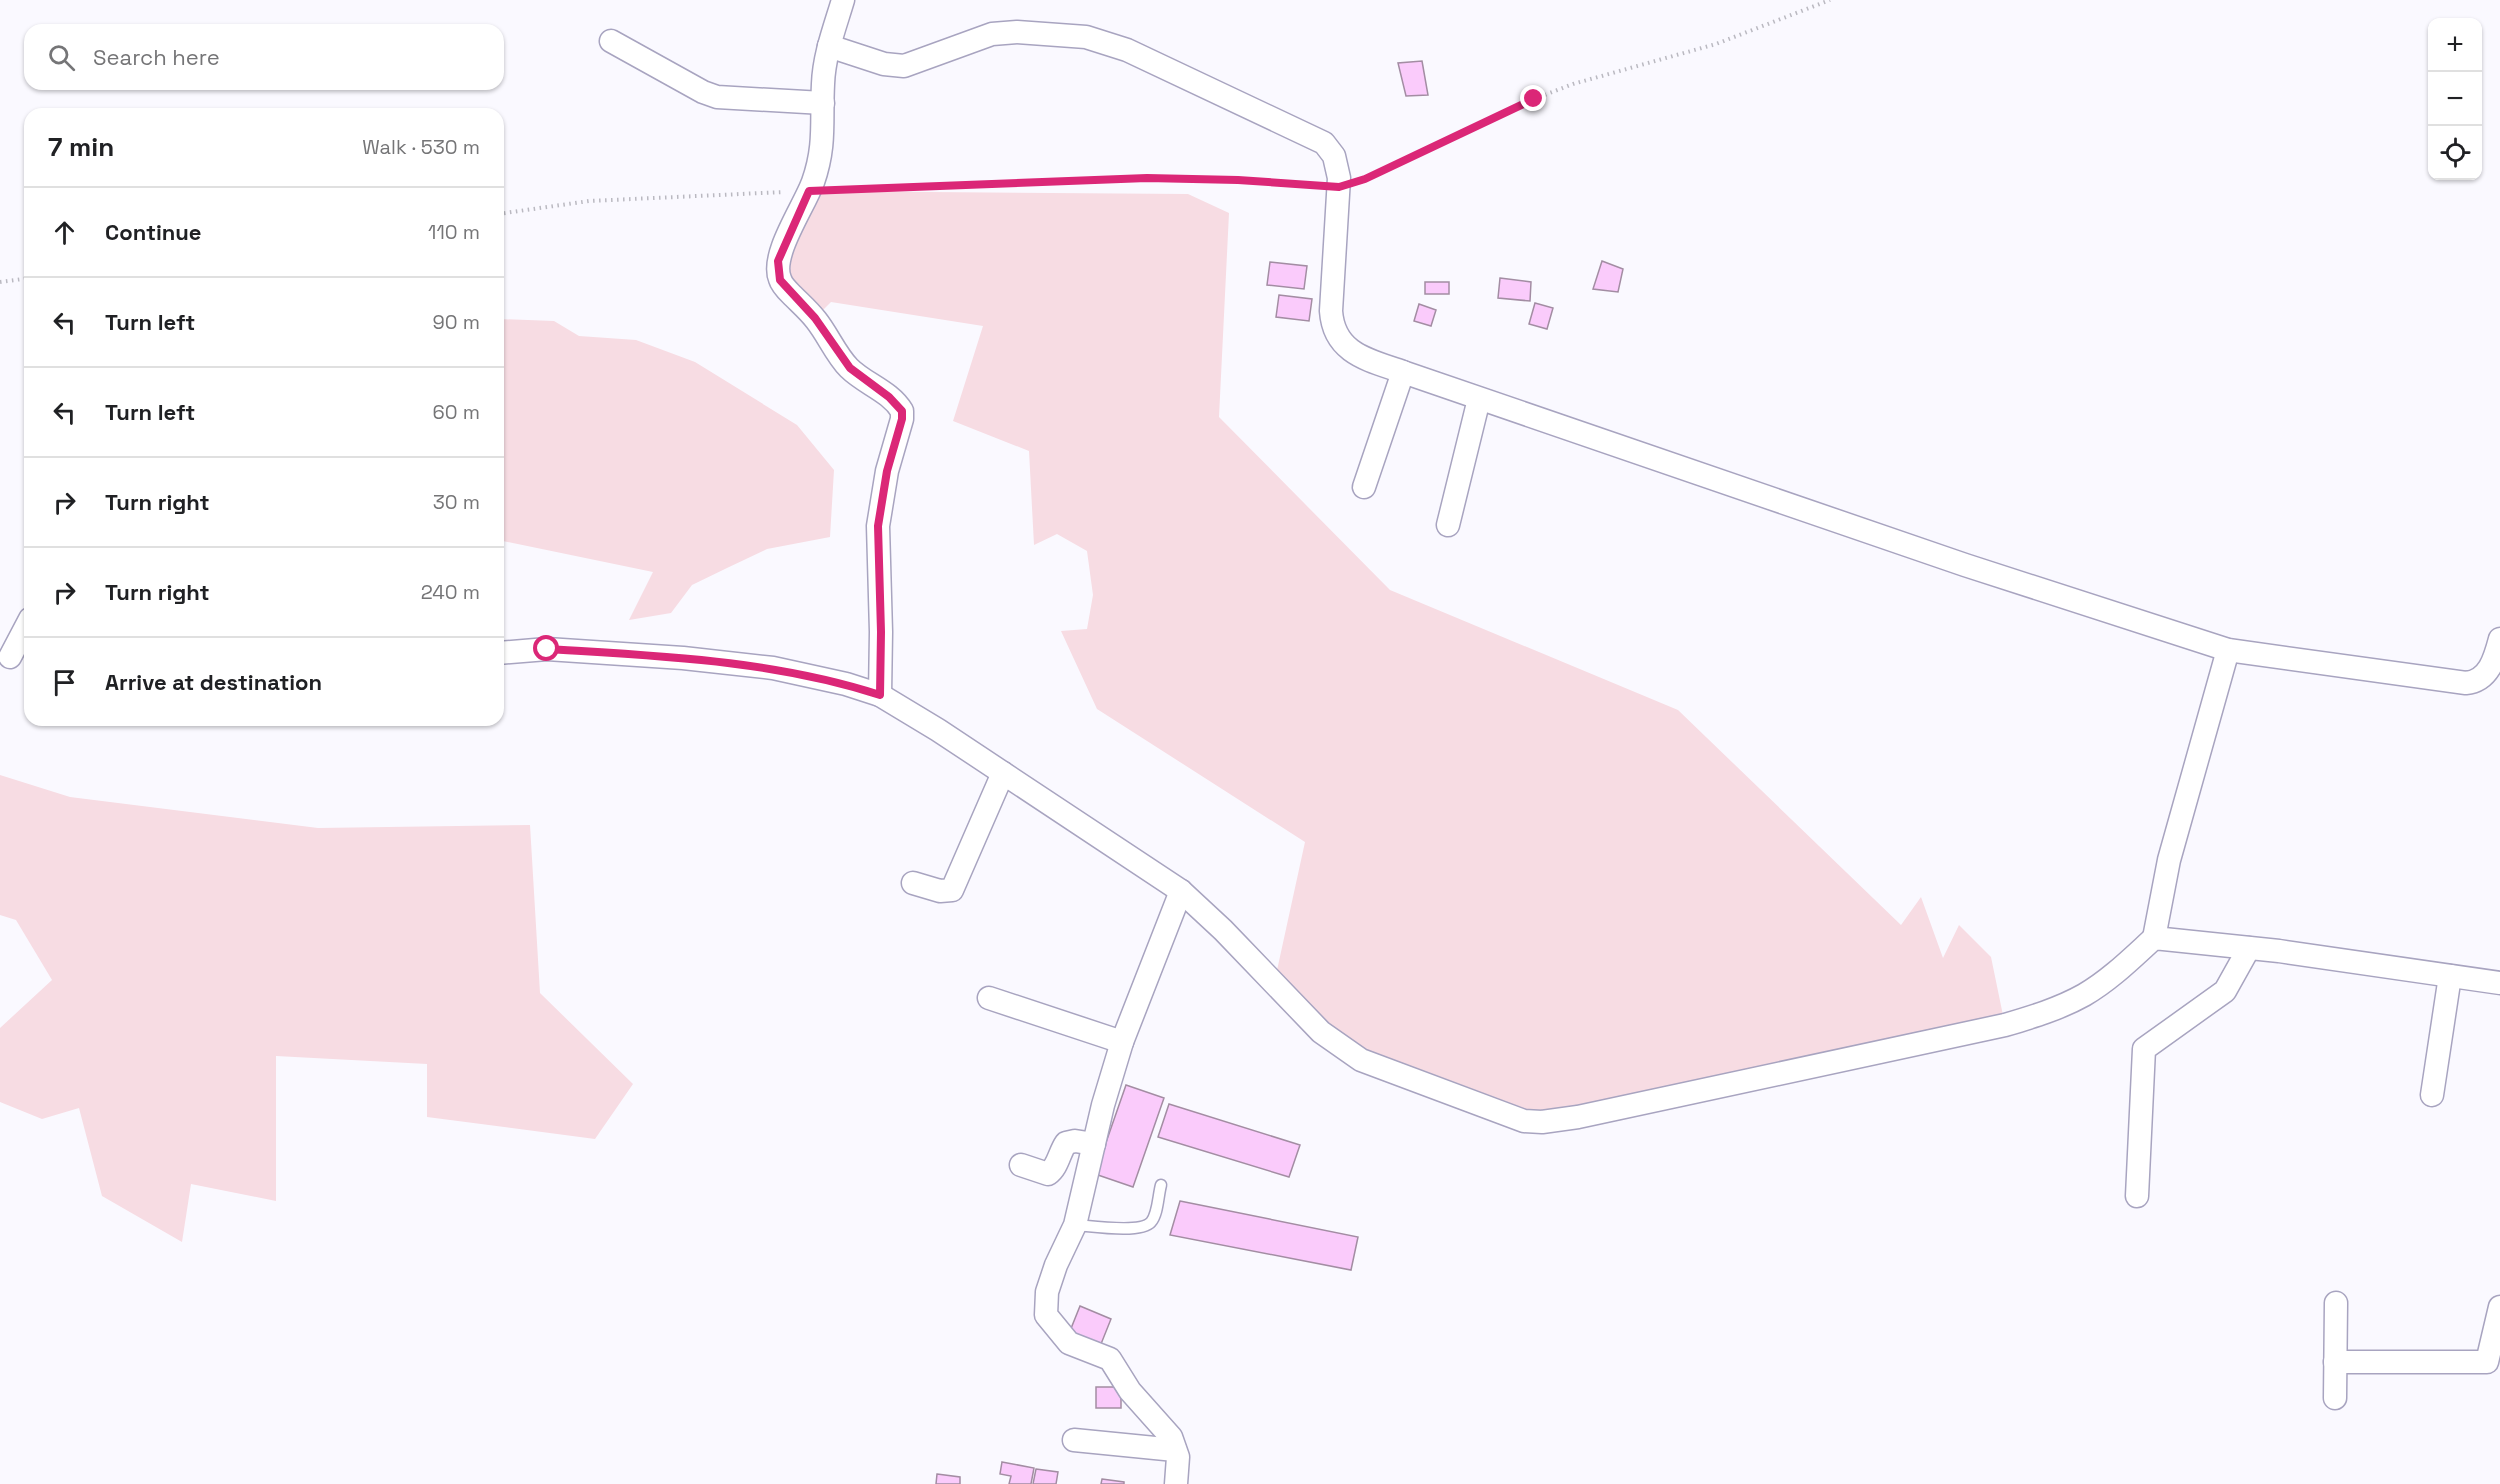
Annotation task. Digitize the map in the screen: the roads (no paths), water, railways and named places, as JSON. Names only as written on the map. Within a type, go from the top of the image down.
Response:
[{"type":"street","points":[[843,0],[829,46],[823,83],[824,132],[813,180],[778,261],[780,280],[815,318],[850,368],[889,397],[902,411],[902,419],[887,471],[878,526],[880,695]]},
{"type":"street","points":[[829,46],[884,64],[904,66],[992,34],[1017,32],[1086,37],[1127,50],[1324,143],[1337,174],[1332,328],[1340,340],[1364,358],[1479,399],[1965,565],[2228,650],[2466,683],[2474,681],[2497,666],[2500,639]]},
{"type":"street","points":[[611,41],[696,88],[717,97],[823,103]]},
{"type":"street","points":[[1364,487],[1403,372]]},
{"type":"street","points":[[1448,525],[1479,399]]},
{"type":"street","points":[[13,657],[24,632]]},
{"type":"street","points":[[504,653],[547,649],[694,659],[773,669],[846,684],[880,695],[938,730],[1181,891],[1223,930],[1321,1032],[1340,1046],[1362,1060],[1509,1116],[1524,1121],[1542,1122],[1578,1117],[2004,1025],[2048,1012],[2085,994],[2115,973],[2154,938],[2169,860],[2228,650]]},
{"type":"street","points":[[913,884],[940,891],[952,890],[1004,773]]},
{"type":"street","points":[[1176,1484],[1178,1457],[1171,1437],[1130,1391],[1110,1359],[1069,1343],[1046,1315],[1047,1292],[1056,1265],[1076,1225],[1094,1144],[1122,1042],[1181,891]]},
{"type":"street","points":[[2154,938],[2249,948],[2500,983]]},
{"type":"street","points":[[2137,1196],[2144,1049],[2226,991],[2249,948]]},
{"type":"street","points":[[2432,1095],[2450,976]]},
{"type":"street","points":[[989,998],[1122,1042]]},
{"type":"street","points":[[1021,1165],[1048,1174],[1053,1170],[1060,1151],[1066,1143],[1076,1141],[1094,1144]]},
{"type":"street","points":[[2335,1398],[2336,1303]]},
{"type":"street","points":[[2335,1362],[2487,1362],[2500,1307]]},
{"type":"street","points":[[1074,1440],[1175,1450]]},
{"type":"lane","points":[[1076,1225],[1106,1228],[1149,1225],[1154,1219],[1161,1185]]}]
